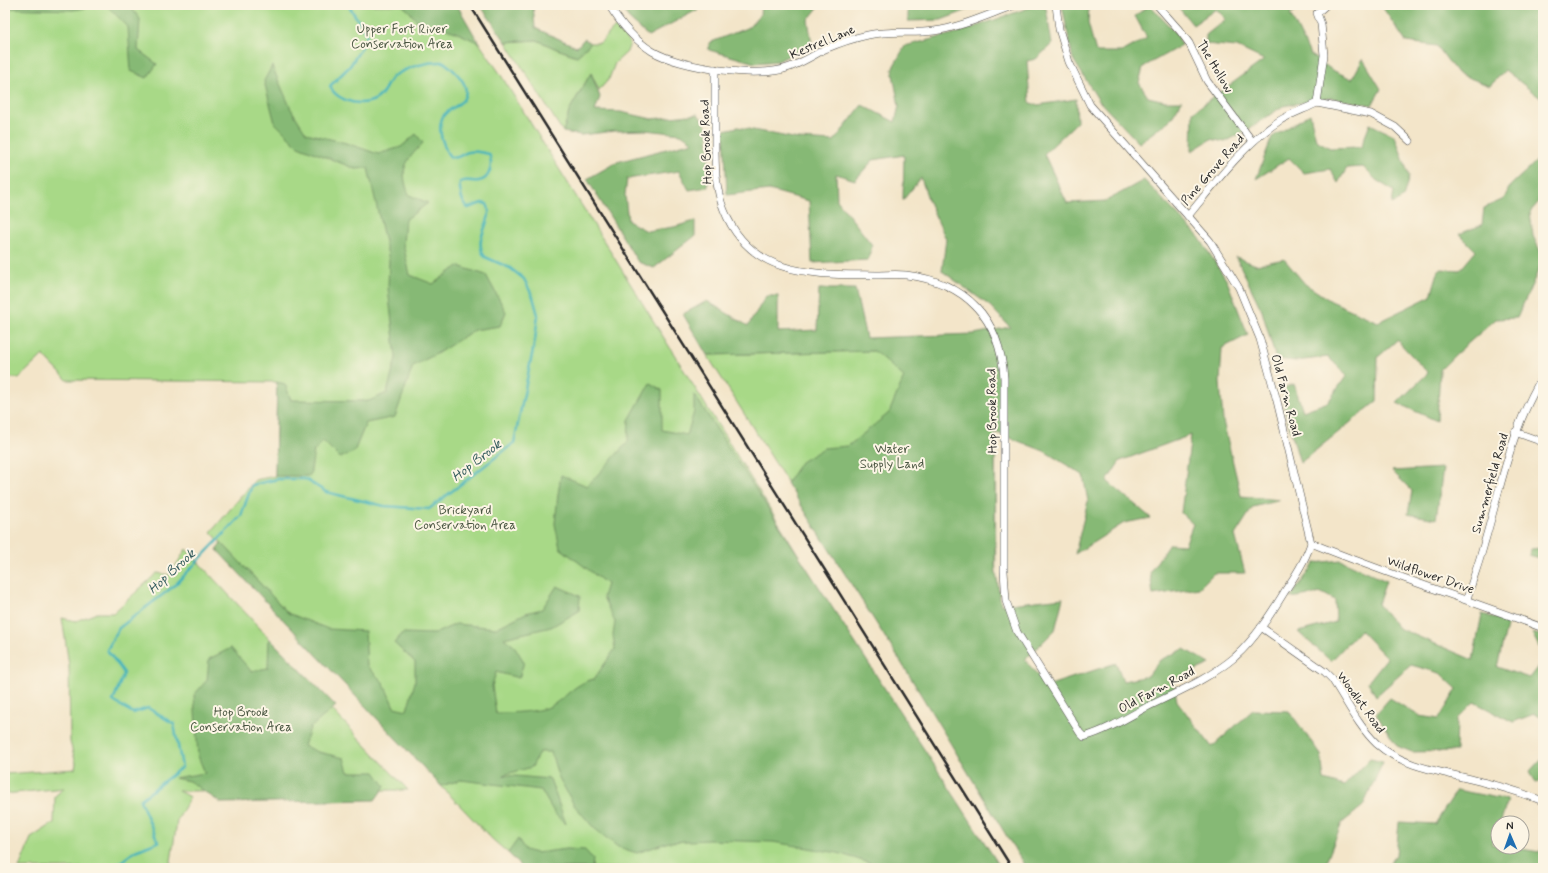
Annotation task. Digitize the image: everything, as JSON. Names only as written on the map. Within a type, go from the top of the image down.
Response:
[{"type":"street","name":"Kestrel Lane","points":[[609,5],[622,25],[640,42],[653,51],[684,64],[715,69],[750,72],[789,68],[826,49],[870,34],[936,31],[1015,5]]},
{"type":"street","name":"Old Farm Road","points":[[1056,5],[1060,29],[1069,62],[1090,105],[1210,241],[1239,288],[1260,339],[1277,401],[1311,543],[1307,556],[1261,627],[1235,657],[1212,673],[1117,723],[1084,737]]},
{"type":"street","name":"The Hollow","points":[[1157,5],[1180,31],[1188,43],[1207,81],[1252,141]]},
{"type":"street","points":[[1326,5],[1318,13],[1324,55],[1318,103],[1371,114],[1395,126],[1410,141]]},
{"type":"street","name":"Hop Brook Road","points":[[715,69],[715,165],[719,195],[723,209],[733,228],[750,247],[772,263],[796,271],[820,274],[906,275],[936,282],[950,287],[964,296],[987,320],[1000,349],[1004,378],[1004,564],[1006,600],[1013,623],[1022,641],[1084,737]]},
{"type":"street","name":"Pine Grove Road","points":[[1188,216],[1231,163],[1252,141],[1280,120],[1318,103]]},
{"type":"street","name":"Summerfield Road","points":[[1467,599],[1484,545],[1515,432],[1531,396],[1543,376]]},
{"type":"street","points":[[1515,432],[1543,442]]},
{"type":"street","name":"Wildflower Drive","points":[[1311,543],[1350,559],[1467,599],[1543,628]]},
{"type":"street","name":"Woodlot Road","points":[[1261,627],[1325,672],[1336,685],[1376,743],[1395,757],[1423,767],[1482,782],[1543,801]]},
{"type":"green space","name":"Brickyard Conservation Area","points":[[5,5],[453,5],[499,72],[873,675],[995,868],[531,868],[512,848],[508,853],[492,839],[441,786],[450,783],[211,532],[255,480],[275,476],[277,382],[67,380],[43,355],[19,378],[5,378]]},
{"type":"green space","points":[[5,5],[104,5],[73,10],[5,8]]},
{"type":"green space","points":[[106,5],[129,5],[140,19],[138,50],[157,64],[147,78],[131,71],[128,27]]},
{"type":"green space","points":[[402,5],[457,5],[479,43],[443,28],[420,25]]},
{"type":"green space","points":[[480,5],[500,5],[501,7],[533,5],[535,28],[577,47],[584,39],[591,43],[577,56],[537,40],[506,42]]},
{"type":"green space","points":[[621,5],[700,5],[697,10],[648,36],[629,19]]},
{"type":"green space","points":[[761,5],[820,5],[808,20],[812,44],[778,61],[755,63],[709,50],[709,43],[749,27],[760,15]]},
{"type":"green space","points":[[908,5],[973,5],[973,8],[941,20],[908,21]]},
{"type":"green space","points":[[1062,5],[1089,5],[1088,23],[1096,52],[1122,52],[1147,38],[1135,16],[1149,5],[1176,33],[1182,45],[1143,67],[1139,83],[1148,97],[1165,101],[1182,101],[1171,119],[1139,143],[1099,101],[1073,59]]},
{"type":"green space","points":[[1179,5],[1306,5],[1290,14],[1310,54],[1332,70],[1352,79],[1363,59],[1381,89],[1372,105],[1330,98],[1283,106],[1249,129],[1225,142],[1211,139],[1192,151],[1193,112],[1264,60],[1237,47],[1206,44],[1206,35],[1226,19],[1216,9],[1193,25],[1179,8]]},
{"type":"green space","points":[[1381,5],[1543,5],[1543,100],[1505,70],[1490,86],[1457,73],[1437,46],[1406,42]]},
{"type":"green space","points":[[1034,6],[1046,8],[1052,44],[1036,59],[1027,61],[1030,103],[1038,105],[1076,99],[1077,122],[1044,154],[1067,203],[1106,201],[1144,180],[1199,237],[1227,281],[1248,335],[1222,348],[1220,382],[1223,421],[1241,496],[1280,500],[1253,507],[1235,535],[1245,573],[1214,573],[1199,588],[1153,595],[1150,572],[1169,544],[1185,545],[1193,524],[1181,513],[1191,435],[1120,461],[1107,481],[1151,518],[1124,523],[1075,554],[1088,501],[1083,475],[1044,451],[995,432],[995,566],[1001,605],[1063,598],[1055,630],[1025,660],[1047,686],[1116,663],[1123,681],[1148,676],[1160,660],[1184,649],[1210,664],[1173,680],[1177,701],[1212,747],[1253,710],[1289,711],[1321,755],[1324,780],[1344,786],[1370,759],[1383,762],[1363,806],[1342,823],[1327,860],[1327,868],[1026,868],[906,670],[787,483],[801,462],[824,448],[848,446],[889,413],[904,377],[874,351],[707,355],[683,314],[707,301],[748,326],[766,296],[778,296],[778,332],[817,330],[819,289],[855,289],[866,338],[974,334],[1010,327],[990,306],[942,271],[946,239],[929,202],[921,178],[903,200],[904,155],[873,160],[855,180],[836,174],[837,200],[872,245],[868,260],[812,263],[809,201],[769,190],[727,195],[724,130],[738,127],[798,139],[834,141],[862,105],[895,122],[899,106],[892,69],[905,46],[960,32]]},
{"type":"green space","points":[[615,27],[630,43],[627,52],[615,63],[609,79],[599,90],[591,73],[570,109],[563,132],[506,42],[537,40],[577,56],[591,43],[600,43]]},
{"type":"green space","points":[[272,66],[291,109],[306,133],[346,143],[378,154],[401,147],[416,134],[423,143],[408,161],[404,172],[404,178],[409,195],[428,203],[405,220],[403,244],[410,275],[433,284],[458,266],[486,275],[506,312],[500,326],[474,330],[438,353],[413,366],[395,417],[366,423],[354,452],[340,458],[323,441],[314,451],[310,476],[275,476],[277,382],[285,384],[291,400],[369,401],[387,393],[396,358],[388,288],[389,260],[368,168],[356,169],[298,146],[275,123],[264,81]]},
{"type":"green space","points":[[591,73],[600,97],[595,111],[621,112],[652,119],[698,114],[708,128],[708,187],[689,190],[679,171],[627,179],[625,195],[628,221],[647,231],[674,227],[695,221],[695,236],[654,268],[638,262],[587,179],[617,162],[693,142],[681,134],[645,130],[615,131],[581,135],[563,132],[570,109]]},
{"type":"green space","points":[[1310,114],[1316,140],[1330,148],[1361,147],[1370,124],[1395,136],[1409,176],[1403,198],[1392,204],[1394,191],[1376,180],[1363,167],[1347,168],[1338,183],[1330,169],[1304,173],[1289,158],[1256,179],[1272,137]]},
{"type":"green space","points":[[1543,139],[1543,197],[1530,212],[1533,236],[1543,260],[1517,318],[1496,319],[1440,370],[1437,421],[1397,403],[1428,373],[1397,340],[1378,357],[1377,401],[1300,463],[1284,407],[1283,388],[1294,384],[1303,411],[1328,402],[1347,375],[1328,357],[1296,361],[1276,359],[1262,311],[1236,257],[1256,265],[1284,259],[1305,284],[1331,301],[1378,322],[1431,296],[1439,269],[1460,270],[1476,251],[1459,234],[1482,225],[1484,208],[1504,199],[1510,186],[1541,157]]},
{"type":"green space","name":"Water Supply Land","points":[[988,348],[995,404],[996,649],[906,670],[707,355]]},
{"type":"green space","points":[[650,383],[662,390],[662,430],[687,435],[694,412],[694,394],[1001,868],[885,868],[838,853],[773,842],[709,840],[669,842],[637,853],[618,847],[594,828],[574,805],[558,776],[551,752],[539,752],[532,767],[503,775],[550,779],[566,824],[555,814],[541,790],[461,780],[441,786],[217,550],[221,542],[288,613],[328,629],[365,631],[367,666],[383,682],[394,707],[407,710],[415,682],[415,662],[394,643],[403,633],[434,634],[456,624],[496,628],[526,613],[542,609],[557,586],[580,596],[579,611],[551,627],[504,638],[515,647],[524,662],[519,678],[496,672],[492,686],[496,713],[544,709],[555,704],[576,687],[594,679],[615,649],[613,635],[615,622],[603,597],[607,584],[560,548],[555,524],[561,475],[587,486],[628,442],[629,420]]},
{"type":"green space","points":[[1443,468],[1436,519],[1408,514],[1412,491],[1392,471]]},
{"type":"green space","points":[[1543,548],[1543,559],[1529,555],[1530,549]]},
{"type":"green space","name":"Hop Brook Conservation Area","points":[[186,549],[269,638],[269,643],[408,790],[178,791],[190,797],[177,821],[170,868],[19,868],[31,838],[54,823],[55,796],[64,788],[5,794],[5,774],[75,769],[76,763],[70,742],[69,665],[62,618],[76,621],[97,613],[113,613],[157,573],[170,575]]},
{"type":"green space","points":[[1341,560],[1386,581],[1378,604],[1398,628],[1473,660],[1482,614],[1508,622],[1497,667],[1529,678],[1543,660],[1543,718],[1534,714],[1513,722],[1474,702],[1457,719],[1456,751],[1412,752],[1397,746],[1376,714],[1390,698],[1419,716],[1439,719],[1457,689],[1440,673],[1411,665],[1376,696],[1368,682],[1387,658],[1360,630],[1331,661],[1298,632],[1336,622],[1335,600],[1322,593],[1290,598],[1315,563]]},
{"type":"green space","points":[[1532,633],[1543,636],[1543,655]]},
{"type":"green space","name":"Hop Brook Conservation Area","points":[[269,638],[336,706],[310,728],[304,746],[318,752],[344,758],[348,772],[375,772],[385,786],[375,800],[221,803],[189,781],[174,778],[205,773],[198,756],[194,695],[207,680],[209,659],[231,648],[251,671],[268,668]]},
{"type":"green space","points":[[1543,757],[1543,781],[1536,783],[1530,771]]},
{"type":"green space","points":[[1457,790],[1508,800],[1503,815],[1490,815],[1490,855],[1530,855],[1530,850],[1539,852],[1543,847],[1543,868],[1386,868],[1396,856],[1399,822],[1435,824]]},
{"type":"green space","points":[[518,839],[525,850],[536,853],[567,849],[585,850],[593,859],[592,868],[523,868],[508,853]]},
{"type":"waterway","name":"Hop Brook","points":[[113,868],[135,851],[158,842],[140,800],[182,767],[174,724],[148,708],[133,713],[113,701],[124,673],[107,650],[119,628],[174,586],[241,516],[252,485],[278,479],[305,479],[326,492],[384,506],[429,509],[514,443],[535,340],[538,315],[533,297],[524,279],[510,268],[485,257],[481,250],[482,236],[489,217],[487,204],[482,203],[468,208],[461,196],[460,182],[479,181],[486,177],[491,166],[489,154],[471,151],[453,158],[448,154],[443,141],[440,130],[442,118],[463,100],[466,89],[461,79],[453,69],[444,62],[431,62],[412,67],[394,76],[382,94],[374,100],[360,103],[345,100],[339,97],[330,86],[350,66],[367,37],[364,29],[348,5]]},
{"type":"railway","points":[[470,5],[1012,868]]},
{"type":"park label","name":"Upper Fort River Conservation Area","points":[[402,36]]}]
